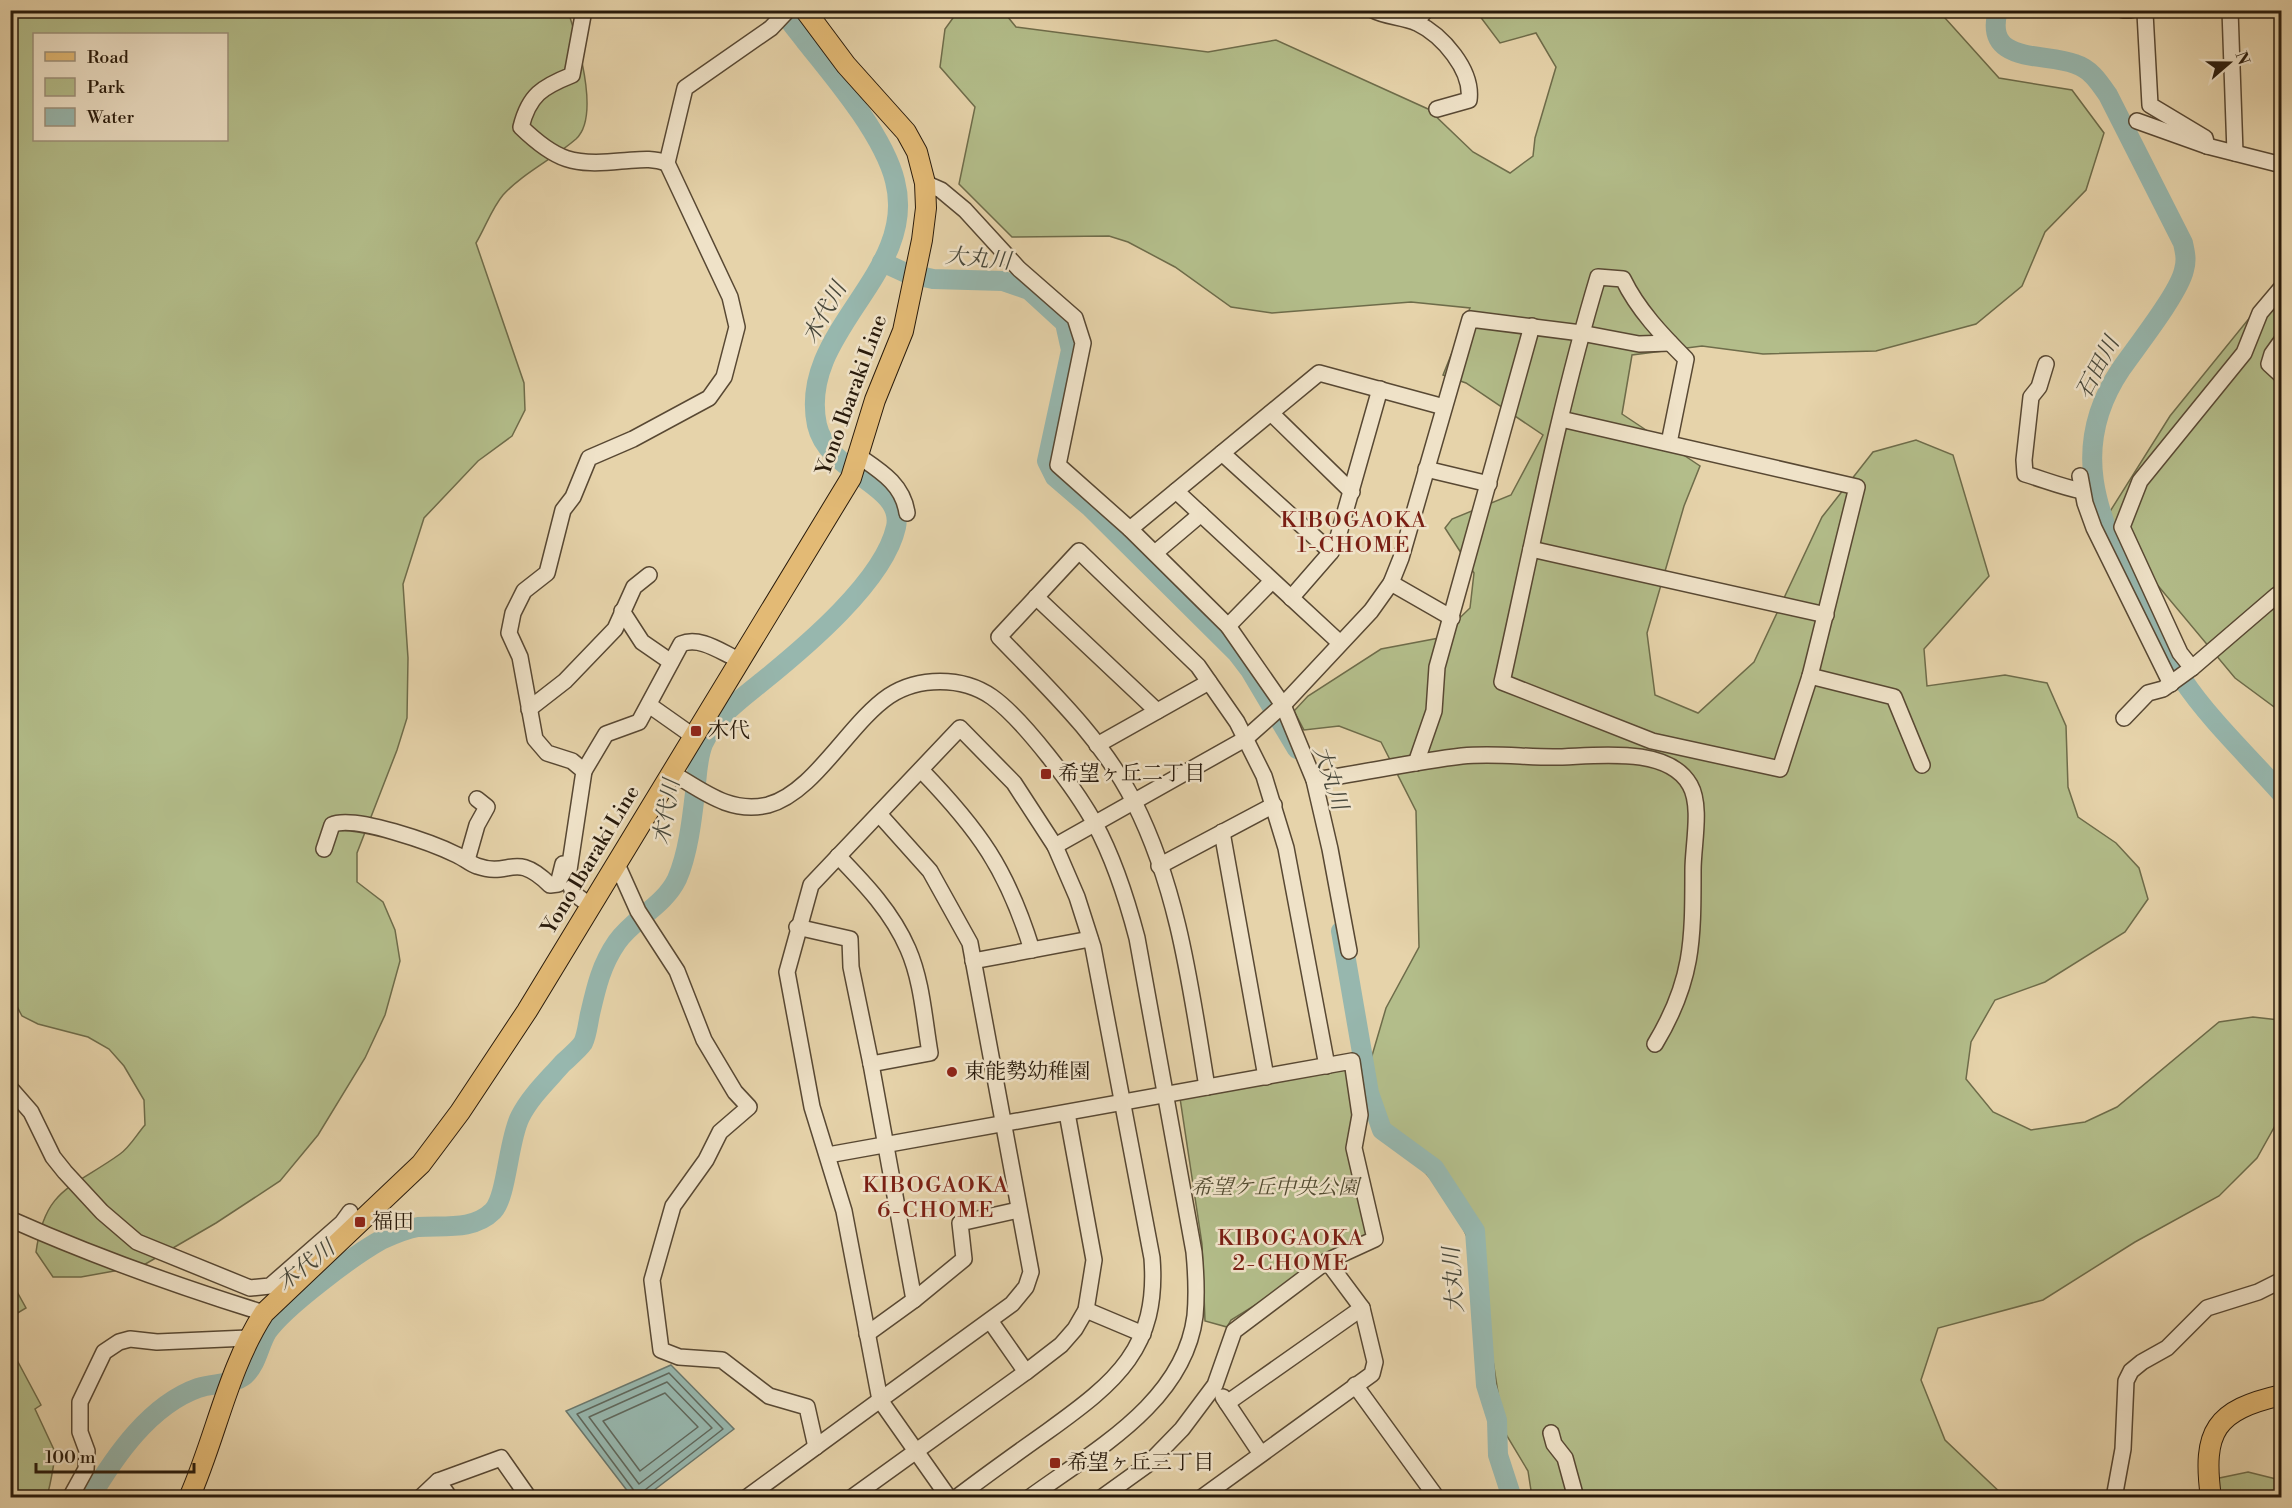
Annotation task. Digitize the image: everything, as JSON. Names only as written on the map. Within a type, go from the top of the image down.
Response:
[{"type":"main road","name":"Yono Ibaraki Line","points":[[189,1497],[248,1338],[264,1312],[404,1181],[435,1148],[527,1011],[616,862],[675,774],[693,736],[856,466],[875,400],[903,331],[926,208],[925,183],[917,152],[906,132],[846,65],[805,10]]},
{"type":"main road","points":[[2211,1497],[2207,1465],[2209,1445],[2214,1431],[2241,1406],[2282,1395]]},
{"type":"street","points":[[584,10],[572,75],[545,86],[526,108],[521,127],[540,146],[571,162],[604,163],[653,158],[667,163]]},
{"type":"street","points":[[584,771],[572,761],[547,753],[535,739],[520,657],[509,633],[513,613],[524,591],[547,573],[563,510],[573,498],[589,458],[633,440],[710,398],[724,377],[737,327],[730,297],[667,163],[685,88],[771,28],[788,10]]},
{"type":"street","points":[[1372,10],[1416,22],[1427,29],[1456,57],[1471,90],[1469,99],[1462,104],[1437,109]]},
{"type":"street","points":[[1416,22],[1426,10]]},
{"type":"street","points":[[2123,10],[2131,10]]},
{"type":"street","points":[[2142,10],[2145,13],[2150,105],[2205,138],[2207,146]]},
{"type":"street","points":[[2230,10],[2235,153]]},
{"type":"street","points":[[2137,121],[2207,146],[2282,165]]},
{"type":"street","points":[[925,183],[941,190],[965,210],[1018,269],[1075,318],[1083,343],[1058,465],[1130,529],[1228,626],[1278,709],[1314,780],[1330,849],[1349,951]]},
{"type":"street","points":[[1561,419],[1857,487],[1810,676],[1779,769],[1652,741],[1502,682],[1531,549],[1561,419],[1581,333],[1598,277],[1623,279],[1638,309],[1660,329],[1686,359],[1669,443]]},
{"type":"street","points":[[2192,668],[2180,653],[2122,527],[2140,481],[2244,353],[2260,313],[2282,287]]},
{"type":"street","points":[[1055,846],[1245,739],[1278,709],[1371,611],[1391,583],[1401,558],[1470,320],[1581,333],[1639,344],[1670,343]]},
{"type":"street","points":[[1416,763],[1434,711],[1437,667],[1532,327]]},
{"type":"street","points":[[2282,340],[2269,364],[2282,375]]},
{"type":"street","points":[[2046,364],[2039,387],[2031,397],[2025,474],[2047,480],[2057,486],[2081,483],[2094,528],[2171,684]]},
{"type":"street","points":[[1130,529],[1319,373],[1444,407]]},
{"type":"street","points":[[1291,598],[1331,552],[1352,492],[1380,389]]},
{"type":"street","points":[[1271,413],[1352,492]]},
{"type":"street","points":[[1222,453],[1331,552]]},
{"type":"street","points":[[856,466],[896,485],[902,492],[907,513]]},
{"type":"street","points":[[1426,468],[1489,484]]},
{"type":"street","points":[[1176,491],[1340,643]]},
{"type":"street","points":[[1155,554],[1201,514]]},
{"type":"street","points":[[1531,549],[1826,615]]},
{"type":"street","points":[[1207,1087],[1176,913],[1134,801],[1097,745],[1060,700],[999,637],[1079,552],[1198,666],[1245,739],[1264,776],[1286,848],[1327,1066]]},
{"type":"street","points":[[529,709],[566,681],[615,629],[634,587],[649,575]]},
{"type":"street","points":[[1228,626],[1272,581]]},
{"type":"street","points":[[1391,583],[1452,618]]},
{"type":"street","points":[[2124,718],[2148,693],[2171,684],[2277,595]]},
{"type":"street","points":[[1036,597],[1157,711]]},
{"type":"street","points":[[622,611],[642,642],[672,662]]},
{"type":"street","points":[[591,906],[573,893],[568,877],[584,771],[606,734],[639,722],[681,644],[689,640],[699,641],[739,660]]},
{"type":"street","points":[[1810,676],[1894,697],[1922,765]]},
{"type":"street","points":[[675,774],[726,805],[768,805],[783,798],[808,779],[879,703],[898,690],[917,684],[945,681],[973,688],[992,697],[1034,740],[1095,824],[1128,904],[1137,938],[1195,1263],[1195,1318],[1185,1352],[1176,1370],[1151,1404],[1113,1437],[1029,1497]]},
{"type":"street","points":[[1097,745],[1209,682]]},
{"type":"street","points":[[649,705],[693,736]]},
{"type":"street","points":[[949,1497],[880,1400],[844,1211],[812,1107],[787,972],[797,927],[811,885],[960,728],[1014,783],[1055,846],[1077,897],[1090,939],[1152,1258],[1154,1286],[1143,1334],[1123,1369],[1104,1388],[956,1497]]},
{"type":"street","points":[[1314,780],[1416,763],[1507,754],[1552,757],[1627,754],[1673,768],[1689,783],[1697,802],[1693,839],[1692,948],[1674,1012],[1655,1044]]},
{"type":"street","points":[[921,770],[957,807],[997,863],[1020,911],[1032,950]]},
{"type":"street","points":[[467,860],[477,825],[487,807],[477,799]]},
{"type":"street","points":[[1159,866],[1274,805]]},
{"type":"street","points":[[746,1497],[991,1322],[1021,1294],[1031,1272],[970,944],[930,871],[879,814]]},
{"type":"street","points":[[324,849],[332,825],[357,824],[412,836],[478,867],[529,868],[554,885],[558,884],[563,863],[572,845]]},
{"type":"street","points":[[1222,832],[1266,1077]]},
{"type":"street","points":[[838,856],[887,911],[908,948],[917,977],[930,1053],[871,1064]]},
{"type":"street","points":[[616,862],[638,911],[677,971],[704,1040],[735,1092],[748,1107],[720,1132],[705,1160],[673,1206],[652,1280],[661,1350],[680,1357],[722,1360],[769,1396],[807,1407],[816,1447]]},
{"type":"street","points":[[797,927],[850,939],[851,967],[914,1300]]},
{"type":"street","points":[[973,962],[1090,939]]},
{"type":"street","points":[[828,1155],[1352,1061],[1360,1115],[1354,1148],[1375,1239],[1327,1261],[1234,1331],[1215,1385],[1182,1429],[1147,1465],[1101,1497]]},
{"type":"street","points":[[10,1089],[31,1112],[53,1157],[65,1172],[102,1212],[137,1242],[250,1288],[270,1286],[342,1223],[350,1212]]},
{"type":"street","points":[[851,1497],[1061,1345],[1075,1329],[1086,1310],[1094,1260],[1067,1113]]},
{"type":"street","points":[[867,1334],[914,1300],[964,1259],[960,1223],[1018,1210]]},
{"type":"street","points":[[10,1219],[93,1255],[264,1312]]},
{"type":"street","points":[[1201,1497],[1372,1374],[1375,1362],[1362,1308],[1327,1261]]},
{"type":"street","points":[[2114,1497],[2123,1449],[2126,1381],[2131,1371],[2142,1362],[2168,1348],[2207,1308],[2258,1292],[2282,1280]]},
{"type":"street","points":[[1227,1403],[1362,1308]]},
{"type":"street","points":[[1086,1310],[1143,1334]]},
{"type":"street","points":[[991,1322],[1026,1372]]},
{"type":"street","points":[[70,1497],[86,1469],[87,1451],[80,1432],[80,1402],[104,1352],[119,1342],[130,1339],[157,1342],[248,1338]]},
{"type":"street","points":[[1215,1385],[1261,1454]]},
{"type":"street","points":[[1355,1385],[1437,1497]]},
{"type":"street","points":[[1551,1433],[1554,1444],[1565,1458],[1576,1497]]},
{"type":"street","points":[[420,1497],[438,1481],[501,1458],[530,1497]]},
{"type":"street","points":[[438,1481],[450,1497]]},
{"type":"green space","points":[[10,11],[568,11],[585,77],[587,113],[583,128],[576,139],[503,195],[476,243],[524,383],[525,410],[512,436],[478,461],[424,518],[403,584],[408,658],[407,718],[357,853],[357,882],[383,902],[395,930],[400,961],[385,1015],[365,1058],[318,1135],[280,1181],[216,1223],[142,1266],[81,1277],[53,1277],[36,1252],[46,1214],[64,1191],[120,1154],[130,1144],[145,1125],[144,1100],[124,1066],[109,1049],[88,1037],[38,1024],[22,1016],[11,995]]},
{"type":"green space","points":[[958,11],[1003,11],[1016,27],[1208,52],[1276,40],[1428,109],[1473,152],[1510,173],[1533,156],[1535,138],[1556,67],[1536,33],[1500,43],[1476,11],[1950,11],[1945,18],[1999,78],[2072,90],[2104,133],[2086,190],[2045,232],[2022,286],[1976,324],[1876,351],[1763,354],[1702,346],[1632,355],[1622,414],[1700,466],[1684,506],[1647,633],[1655,695],[1698,713],[1754,662],[1822,517],[1873,452],[1916,440],[1953,455],[1989,576],[1924,649],[1927,686],[2005,675],[2047,683],[2066,726],[2068,787],[2078,817],[2116,843],[2139,868],[2148,899],[2125,932],[2045,982],[1995,1000],[1971,1042],[1966,1079],[1993,1112],[2031,1130],[2085,1122],[2117,1107],[2219,1022],[2253,1017],[2279,1020],[2281,1025],[2281,1115],[2257,1158],[2219,1196],[2135,1242],[2043,1300],[1938,1328],[1921,1380],[1945,1440],[2005,1497],[1532,1497],[1528,1471],[1504,1431],[1486,1316],[1471,1246],[1451,1201],[1359,1100],[1386,1008],[1419,947],[1416,811],[1381,742],[1339,726],[1304,730],[1294,711],[1308,696],[1381,649],[1439,638],[1470,608],[1474,573],[1445,528],[1452,519],[1511,495],[1543,435],[1466,383],[1443,375],[1470,308],[1411,302],[1272,313],[1231,307],[1175,267],[1128,242],[1109,236],[1012,237],[959,184],[975,107],[940,67],[945,29]]},
{"type":"green space","points":[[2281,279],[2281,712],[2235,678],[2104,521],[2170,416]]},
{"type":"green space","name":"希望ケ丘中央公園","points":[[1345,1066],[1356,1115],[1368,1232],[1365,1237],[1231,1320],[1227,1327],[1205,1321],[1202,1244],[1180,1098]]},
{"type":"green space","points":[[10,1279],[26,1308],[11,1317],[10,1317]]},
{"type":"green space","points":[[10,1347],[41,1405],[35,1409],[56,1454],[46,1497],[11,1497]]},
{"type":"green space","points":[[2248,1472],[2276,1479],[2281,1484],[2281,1497],[2204,1498],[2210,1480]]},
{"type":"water","points":[[671,1365],[734,1429],[645,1497],[632,1497],[566,1411]]},
{"type":"waterway","name":"木代川","points":[[90,1498],[111,1465],[149,1419],[164,1406],[198,1388],[229,1382],[245,1375],[264,1337],[276,1321],[320,1282],[354,1257],[381,1240],[404,1231],[418,1227],[476,1222],[493,1211],[498,1204],[505,1181],[520,1117],[539,1089],[583,1043],[597,986],[611,951],[624,934],[665,897],[677,879],[689,836],[697,768],[708,734],[729,709],[800,650],[841,612],[876,569],[889,548],[896,527],[896,512],[889,500],[878,489],[835,456],[824,442],[817,425],[816,391],[824,360],[839,331],[876,274],[890,245],[898,214],[895,181],[881,146],[870,127],[783,10]]},
{"type":"waterway","name":"石田川","points":[[1998,10],[1996,28],[1999,40],[2008,48],[2019,53],[2075,64],[2086,69],[2098,81],[2108,95],[2183,243],[2185,263],[2181,280],[2147,334],[2121,369],[2105,398],[2095,426],[2092,454],[2094,481],[2109,536],[2170,659],[2193,695],[2282,794]]},
{"type":"waterway","name":"大丸川","points":[[882,262],[906,273],[933,279],[1003,281],[1029,290],[1065,323],[1071,350],[1047,461],[1055,477],[1090,507],[1237,653],[1250,670],[1297,749]]},
{"type":"waterway","name":"大丸川","points":[[1341,931],[1369,1093],[1382,1130],[1434,1168],[1475,1231],[1486,1385],[1497,1420],[1498,1455],[1512,1498]]},
{"type":"place","name":"木代","points":[[696,731]]},
{"type":"place","name":"希望ヶ丘二丁目","points":[[1046,774]]},
{"type":"place","name":"東能勢幼稚園","points":[[952,1072]]},
{"type":"place","name":"福田","points":[[360,1222]]},
{"type":"place","name":"希望ヶ丘三丁目","points":[[1055,1463]]},
{"type":"district","name":"KIBOGAOKA 1-CHOME","points":[[1354,532]]},
{"type":"district","name":"KIBOGAOKA 6-CHOME","points":[[936,1198]]},
{"type":"district","name":"KIBOGAOKA 2-CHOME","points":[[1291,1250]]}]
